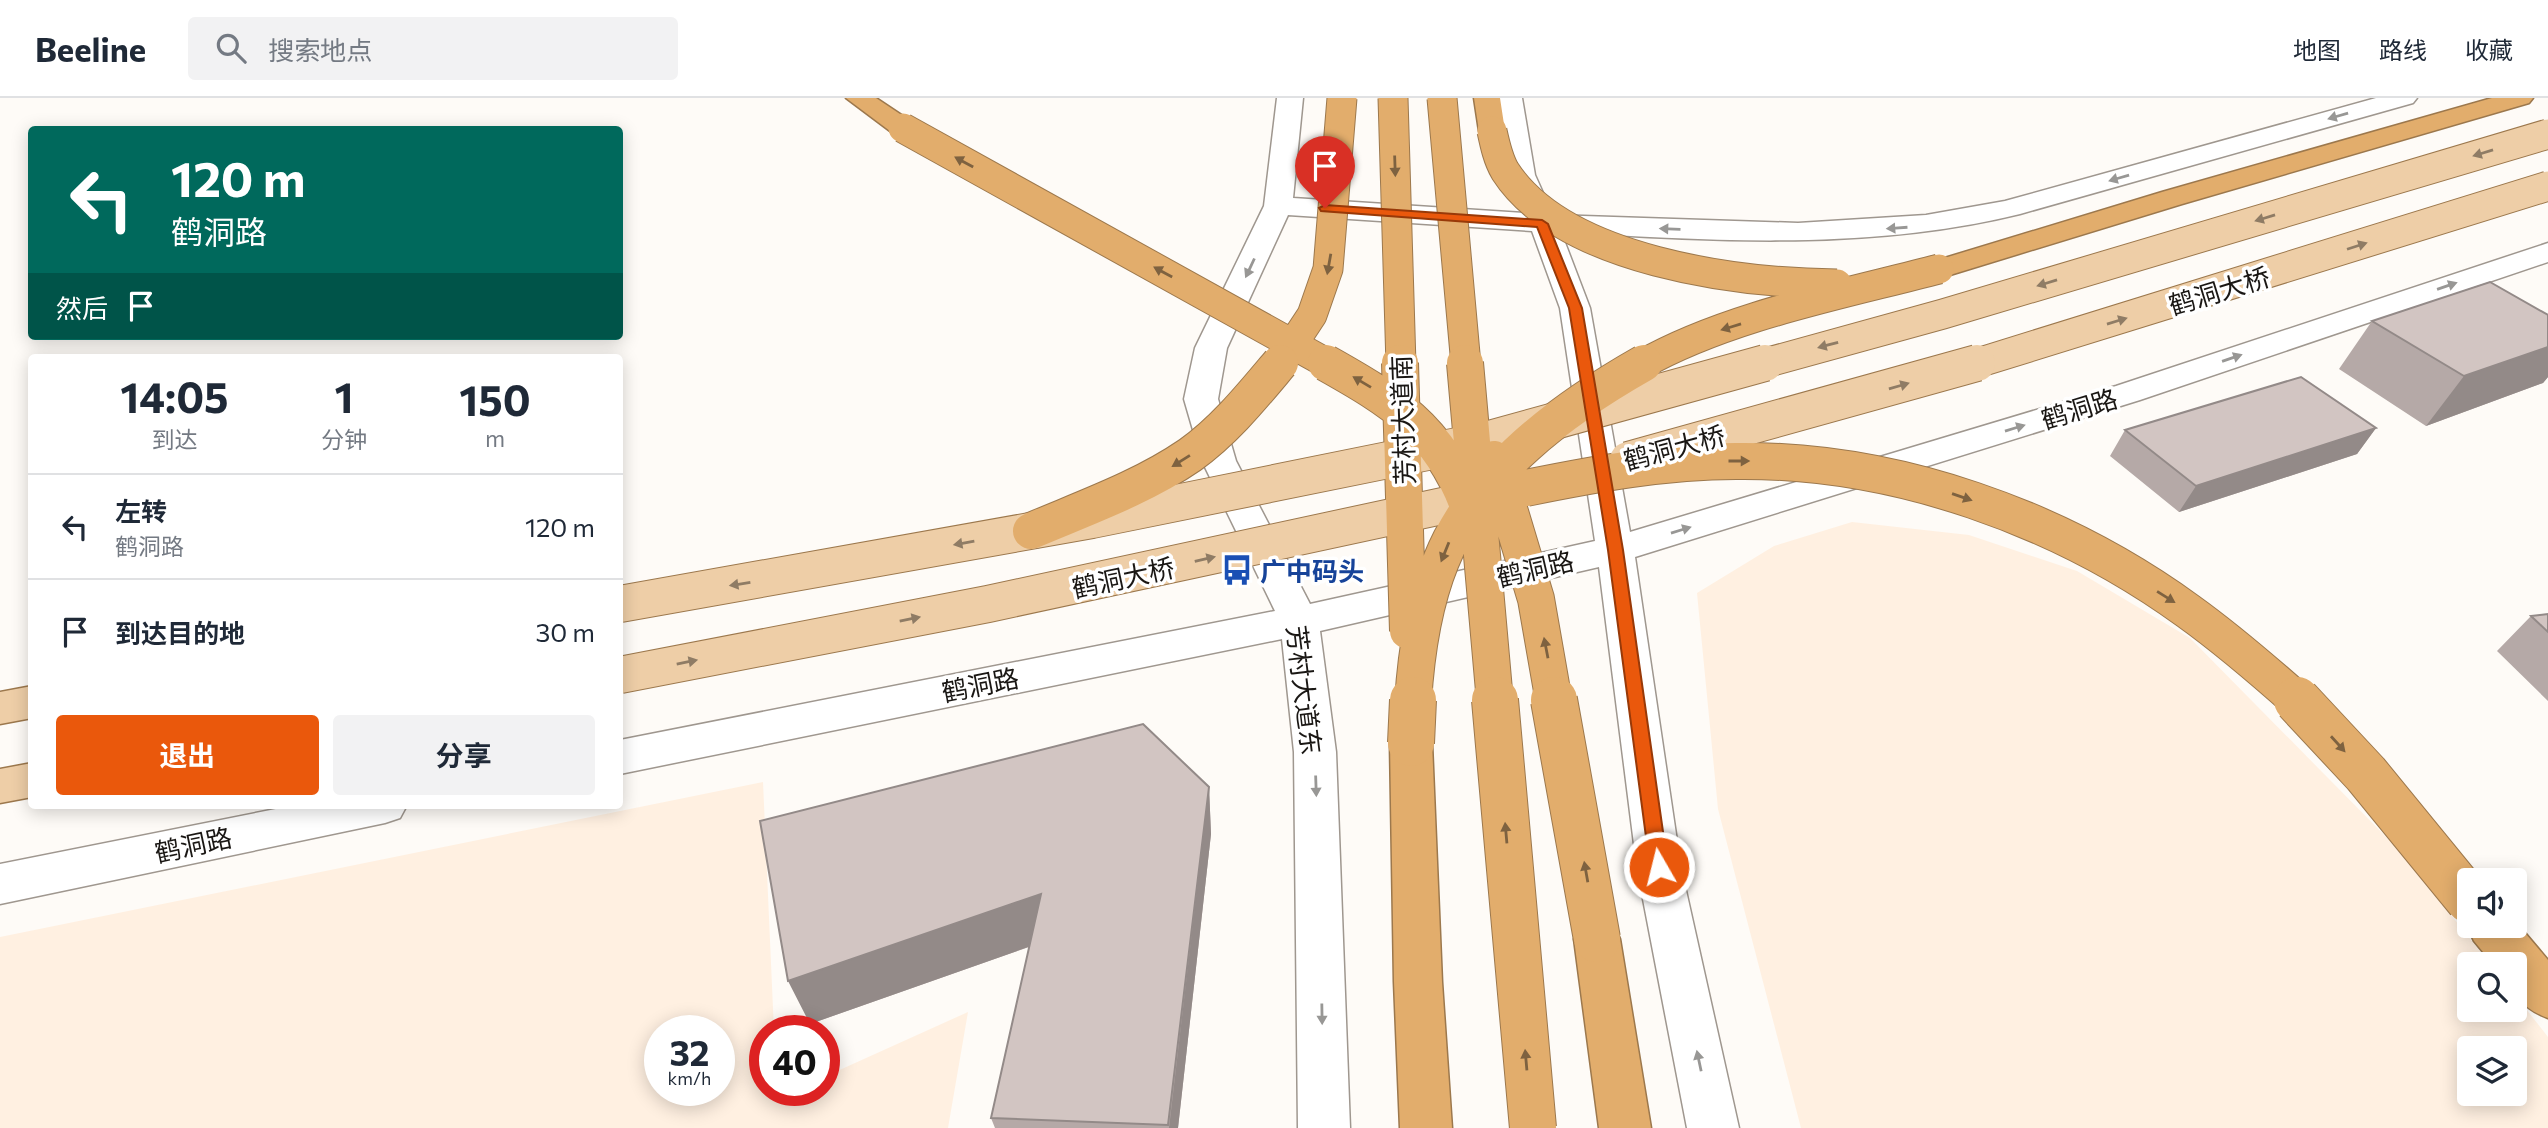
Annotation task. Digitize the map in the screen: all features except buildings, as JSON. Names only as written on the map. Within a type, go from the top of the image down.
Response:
[{"type":"highway","points":[[859,98],[903,128],[1382,394],[1430,435],[1448,458],[1471,514],[1482,577]]},
{"type":"highway","points":[[1031,531],[1129,490],[1191,454],[1244,407],[1281,362],[1312,314],[1328,269],[1342,98]]},
{"type":"highway","name":"芳村大道南","points":[[1393,98],[1411,743]]},
{"type":"highway","points":[[1442,98],[1482,577],[1533,1128]]},
{"type":"highway","points":[[1487,98],[1497,153],[1515,182],[1544,209],[1568,225],[1623,250],[1655,261],[1725,277],[1785,283],[1862,283],[1939,269]]},
{"type":"highway","points":[[1426,1128],[1418,982],[1411,743],[1413,689],[1419,646],[1437,573],[1452,536],[1483,492],[1516,453],[1546,426],[1615,376],[1681,344],[1761,318],[1939,269],[2172,198],[2520,98]]},
{"type":"highway","points":[[1466,368],[1525,558],[1546,645],[1597,939],[1625,1128]]},
{"type":"highway","points":[[1526,488],[1639,468],[1724,461],[1813,464],[1894,477],[1944,491],[2040,528],[2086,549],[2133,576],[2222,635],[2259,664],[2302,704],[2457,886]]},
{"type":"highway","points":[[2500,938],[2548,996]]},
{"type":"main road","points":[[623,603],[1031,531],[1482,440],[1942,314],[2548,134]]},
{"type":"main road","name":"鹤洞大桥","points":[[623,674],[988,604],[1526,488],[1899,386],[2096,328],[2548,186]]},
{"type":"main road","points":[[0,708],[28,703]]},
{"type":"main road","points":[[0,786],[28,781]]},
{"type":"street","points":[[1290,98],[1278,206],[1542,224],[1773,232],[1884,229],[1944,222],[2011,208],[2404,98]]},
{"type":"street","points":[[1509,98],[1521,175],[1575,308],[1615,550],[1659,867],[1713,1128]]},
{"type":"street","name":"芳村大道东","points":[[1278,206],[1211,348],[1201,399],[1219,461],[1299,621],[1315,752],[1324,1128]]},
{"type":"street","name":"鹤洞路","points":[[623,756],[1299,621],[1615,550],[2128,394],[2548,252]]},
{"type":"street","name":"鹤洞路","points":[[0,884],[366,809]]},
{"type":"shaded area","points":[[1852,522],[1969,535],[2077,571],[2190,638],[2400,851],[2457,923],[2457,938],[2469,938],[2480,952],[2457,952],[2457,1022],[2527,1022],[2527,1010],[2548,1037],[2548,1128],[1801,1128],[1718,809],[1697,593],[1774,546]]},
{"type":"shaded area","points":[[763,782],[773,1015],[749,1015],[749,1106],[840,1106],[840,1070],[968,1012],[948,1128],[0,1128],[0,937]]},
{"type":"place","name":"广中码头","points":[[1237,570]]},
{"type":"route","points":[[1325,208],[1542,224],[1575,308],[1615,550],[1659,867]]}]
